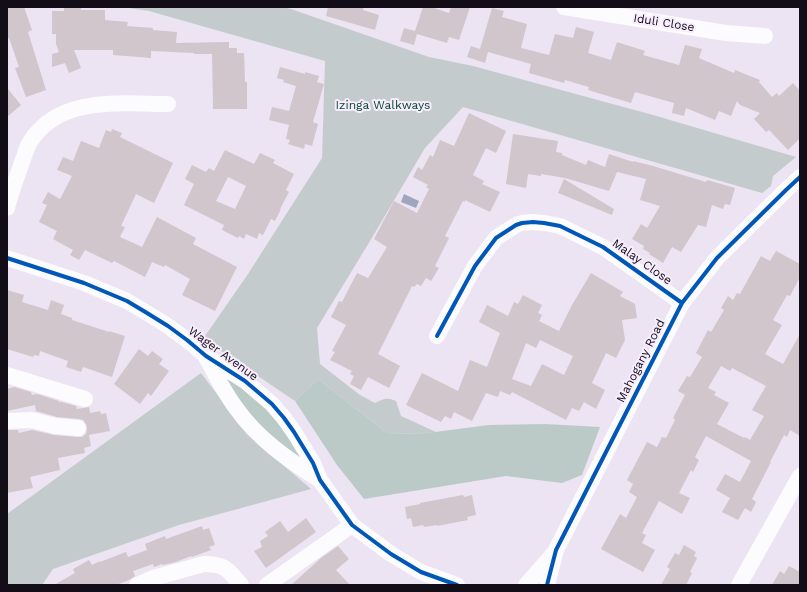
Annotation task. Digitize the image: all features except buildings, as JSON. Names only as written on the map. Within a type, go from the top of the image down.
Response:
[{"type":"street","name":"Iduli Close","points":[[564,7],[726,33],[765,36]]},
{"type":"street","points":[[7,208],[29,144],[36,133],[62,113],[77,108],[100,104],[168,104]]},
{"type":"street","name":"Mahogany Road","points":[[547,585],[556,550],[682,303],[717,258],[800,178]]},
{"type":"street","name":"Malay Close","points":[[437,336],[475,266],[496,238],[522,223],[532,222],[560,226],[603,247],[682,303]]},
{"type":"street","name":"Wager Avenue","points":[[7,258],[84,283],[126,301],[168,326],[206,356],[245,381],[272,404],[284,418],[304,447],[320,480],[352,525],[391,554],[421,572],[455,585]]},
{"type":"street","name":"Wager Avenue","points":[[206,356],[227,395],[247,422],[263,439],[281,454],[320,480]]},
{"type":"street","points":[[7,375],[85,399]]},
{"type":"street","points":[[7,421],[32,420],[55,426],[78,428]]},
{"type":"street","points":[[739,585],[800,476]]},
{"type":"street","points":[[267,585],[352,525]]},
{"type":"street","name":"Mahogany Road","points":[[526,585],[556,550]]},
{"type":"street","points":[[137,585],[168,580],[204,564],[212,564],[228,569],[241,585]]},
{"type":"green space","name":"Izinga Walkways","points":[[122,7],[282,7],[291,9],[429,57],[473,66],[653,115],[796,157],[773,176],[771,186],[762,193],[463,107],[425,148],[317,328],[320,364],[360,395],[375,403],[385,399],[396,401],[401,416],[436,432],[419,434],[387,433],[318,379],[295,401],[203,339],[248,274],[322,158],[325,61],[149,11]]},
{"type":"green space","points":[[201,373],[247,434],[311,489],[179,525],[53,569],[42,585],[7,585],[7,514]]},
{"type":"shaded area","points":[[228,376],[256,396],[293,438],[303,462],[257,425],[225,379]]},
{"type":"shaded area","points":[[318,379],[387,433],[419,434],[489,425],[545,424],[600,427],[582,475],[562,483],[506,476],[364,499],[337,465],[295,401]]},
{"type":"water","points":[[404,194],[419,201],[416,208],[401,202]]},
{"type":"cycle path","points":[[547,585],[556,550],[682,303],[717,258],[800,177]]},
{"type":"cycle path","points":[[437,336],[475,266],[496,238],[516,225],[522,223],[533,222],[560,226],[603,247],[682,303]]},
{"type":"cycle path","points":[[7,258],[84,283],[127,301],[168,326],[206,356],[245,381],[272,404],[284,418],[313,463],[320,480],[352,525],[391,554],[421,572],[457,585]]}]
